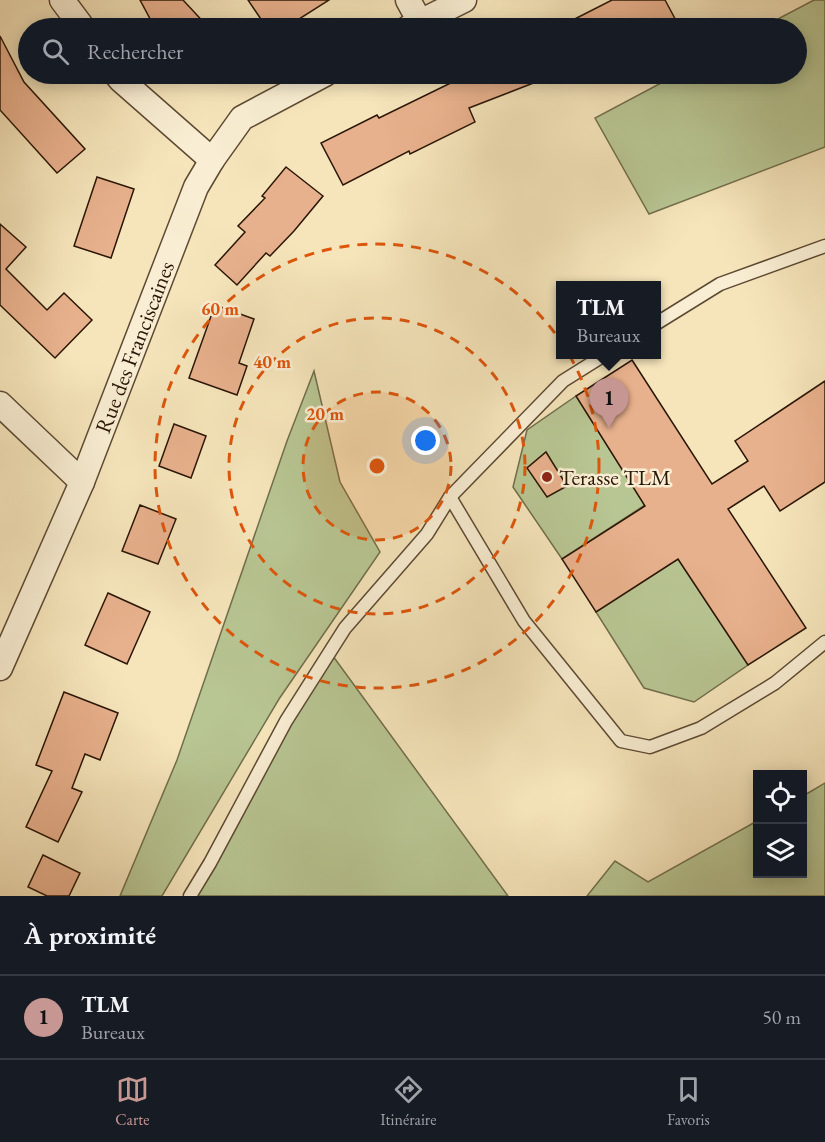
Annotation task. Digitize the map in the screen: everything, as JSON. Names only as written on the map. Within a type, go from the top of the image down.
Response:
[{"type":"street","points":[[62,0],[76,18]]},
{"type":"street","points":[[408,0],[412,18]]},
{"type":"street","points":[[428,18],[464,0]]},
{"type":"street","points":[[125,84],[212,160]]},
{"type":"street","name":"Rue des Franciscaines","points":[[0,668],[82,482],[196,187],[242,118],[306,84]]},
{"type":"street","points":[[0,404],[82,482]]},
{"type":"lane","points":[[661,321],[720,284],[825,246]]},
{"type":"lane","points":[[190,896],[286,721],[345,628],[427,534],[450,497],[563,381],[598,359]]},
{"type":"lane","points":[[450,497],[524,621],[621,741],[650,747],[701,728],[775,683],[825,642]]},
{"type":"green space","points":[[814,0],[825,0],[825,147],[649,214],[595,118],[659,84],[807,84],[807,18],[780,18]]},
{"type":"green space","points":[[314,371],[340,482],[380,552],[279,699],[162,896],[120,896],[177,760],[287,441]]},
{"type":"green space","points":[[576,396],[645,505],[562,559],[513,487],[527,430]]},
{"type":"green space","points":[[678,559],[748,665],[694,702],[644,688],[596,612]]},
{"type":"green space","points":[[330,652],[508,896],[190,896]]},
{"type":"green space","points":[[825,783],[825,896],[587,896],[615,861],[648,882],[753,823],[753,878],[807,878],[807,794]]},
{"type":"building","points":[[140,0],[183,0],[200,18],[150,18]]},
{"type":"building","points":[[248,0],[329,0],[301,18],[260,18]]},
{"type":"building","points":[[612,0],[665,0],[675,18],[577,18]]},
{"type":"building","points":[[0,36],[18,70],[18,84],[26,84],[85,149],[57,173],[0,110]]},
{"type":"building","points":[[449,84],[531,84],[469,108],[475,122],[410,154],[409,151],[343,185],[321,143],[377,115],[379,118]]},
{"type":"building","points":[[286,167],[323,196],[270,256],[266,253],[237,285],[215,265],[245,232],[238,226],[265,198],[262,196]]},
{"type":"building","points":[[97,177],[134,189],[111,258],[74,246]]},
{"type":"building","points":[[0,224],[26,247],[6,269],[47,310],[64,293],[92,320],[55,358],[0,305]]},
{"type":"building","points":[[215,305],[254,319],[239,363],[247,366],[237,395],[189,378]]},
{"type":"building","points":[[632,360],[712,484],[748,461],[735,441],[825,381],[825,482],[780,511],[764,486],[728,509],[806,628],[748,665],[678,559],[596,612],[562,559],[645,506],[576,396]]},
{"type":"building","points":[[174,424],[206,436],[191,478],[159,466]]},
{"type":"building","name":"Terasse TLM","points":[[546,452],[567,486],[547,497],[527,468]]},
{"type":"building","points":[[140,505],[176,519],[158,564],[122,551]]},
{"type":"building","points":[[108,593],[150,612],[127,664],[85,645]]},
{"type":"building","points":[[64,692],[118,713],[100,760],[85,754],[72,788],[82,792],[58,842],[26,827],[52,771],[36,765]]},
{"type":"building","points":[[43,855],[80,873],[69,896],[47,896],[28,887]]},
{"type":"place","name":"TLM","points":[[609,428]]},
{"type":"place","name":"Terasse TLM","points":[[547,477]]}]
